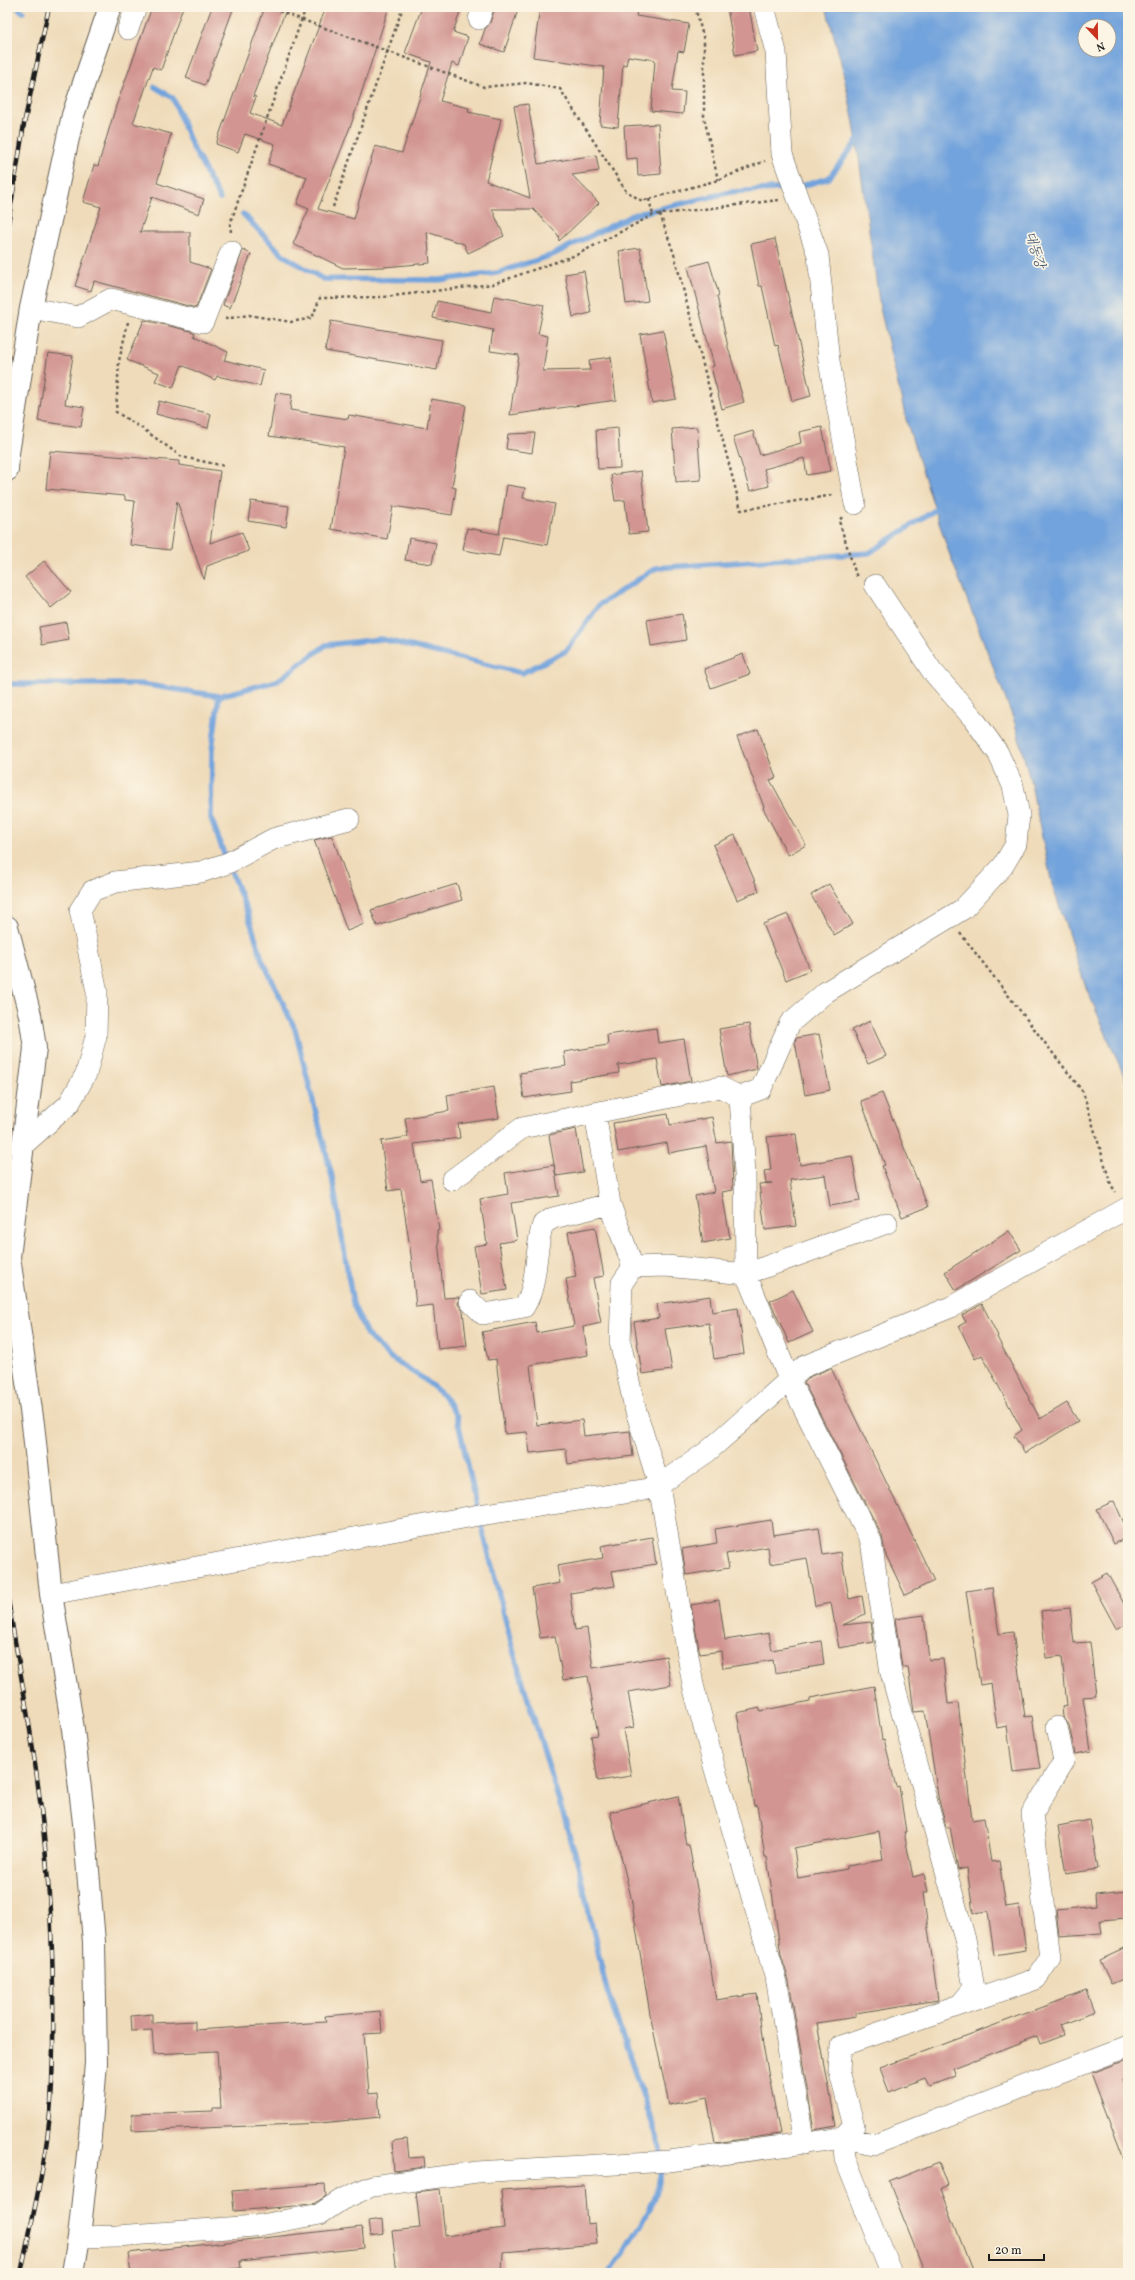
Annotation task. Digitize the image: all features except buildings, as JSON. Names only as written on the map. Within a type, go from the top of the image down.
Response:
[{"type":"main road","points":[[7,470],[8,453],[31,308],[73,115],[110,7]]},
{"type":"main road","points":[[7,927],[30,1015],[35,1048],[21,1147],[9,1257],[33,1424],[51,1594],[75,1745],[84,1823],[94,1942],[96,2063],[79,2237],[73,2273]]},
{"type":"street","points":[[128,29],[136,7]]},
{"type":"street","points":[[764,7],[776,52],[782,154],[818,255],[829,361],[854,498]]},
{"type":"street","points":[[31,308],[78,317],[111,299],[202,322],[231,251]]},
{"type":"street","points":[[452,1180],[522,1128],[720,1087],[740,1097],[761,1089],[790,1023],[826,992],[964,909],[1003,866],[1016,844],[1020,815],[1013,786],[998,753],[973,718],[932,671],[866,583]]},
{"type":"street","points":[[21,1147],[69,1104],[86,1074],[96,1036],[97,992],[80,910],[92,892],[115,882],[201,872],[228,864],[273,839],[349,819]]},
{"type":"street","points":[[740,1097],[745,1174],[746,1274],[789,1379],[871,1541],[891,1673],[966,1944],[974,1988],[960,2005]]},
{"type":"street","points":[[595,1113],[610,1204],[633,1267]]},
{"type":"street","points":[[470,1301],[483,1314],[524,1307],[532,1295],[538,1238],[543,1224],[553,1218],[610,1204]]},
{"type":"street","points":[[51,1594],[479,1515],[644,1490],[659,1485],[708,1452],[805,1366],[950,1307],[1127,1208]]},
{"type":"street","points":[[633,1267],[666,1266],[746,1274],[887,1223]]},
{"type":"street","points":[[633,1267],[622,1283],[620,1342],[635,1408],[659,1485],[692,1685],[777,1983],[804,2144]]},
{"type":"street","points":[[891,2273],[845,2158],[843,2138],[854,2126],[839,2070],[841,2046],[1036,1979],[1050,1958],[1032,1814],[1064,1760],[1057,1727]]},
{"type":"street","points":[[79,2237],[117,2236],[256,2226],[320,2214],[341,2200],[372,2186],[477,2172],[659,2162],[843,2138],[875,2144],[1128,2046]]},
{"type":"path","points":[[268,7],[484,87],[527,83],[560,89],[626,191],[642,201],[718,180],[782,154]]},
{"type":"path","points":[[231,251],[230,224],[306,7]]},
{"type":"path","points":[[333,207],[403,7]]},
{"type":"path","points":[[695,7],[704,40],[704,117],[718,180]]},
{"type":"path","points":[[202,322],[249,315],[291,322],[312,318],[320,298],[384,298],[493,284],[576,255],[653,215],[798,198]]},
{"type":"path","points":[[649,199],[653,215]]},
{"type":"path","points":[[660,214],[674,254],[741,510],[854,498]]},
{"type":"path","points":[[133,304],[119,360],[116,412],[146,430],[182,457],[225,466]]},
{"type":"path","points":[[839,521],[866,583]]},
{"type":"path","points":[[948,919],[1083,1092],[1111,1185],[1127,1208]]},
{"type":"water","name":"대동강","points":[[826,7],[1128,7],[1128,1085],[1085,985],[1052,884],[1030,780],[1015,723],[948,550],[907,423],[880,308],[854,123],[840,58]]},
{"type":"waterway","points":[[17,7],[23,12]]},
{"type":"waterway","points":[[155,87],[173,98],[192,146],[220,199]]},
{"type":"waterway","points":[[798,187],[829,178],[861,136]]},
{"type":"waterway","points":[[243,214],[283,255],[323,279],[439,280],[497,273],[552,255],[633,215],[731,192],[789,188]]},
{"type":"waterway","points":[[7,684],[140,684],[219,696],[277,681],[326,645],[381,639],[522,673],[566,651],[599,605],[656,568],[869,553],[941,506]]},
{"type":"waterway","points":[[219,696],[212,750],[211,818],[226,859]]},
{"type":"waterway","points":[[229,867],[247,911],[262,959],[295,1029],[332,1177],[353,1304],[367,1335],[391,1358],[424,1379],[444,1396],[457,1417],[479,1515],[513,1650],[577,1860],[607,1991],[661,2149],[661,2158]]},
{"type":"waterway","points":[[610,2273],[634,2236],[650,2207],[660,2179],[661,2166]]},
{"type":"railway","points":[[7,230],[24,124],[49,7]]},
{"type":"railway","points":[[7,1593],[29,1720],[45,1842],[51,1923],[53,2003],[51,2107],[41,2178],[21,2273]]}]
